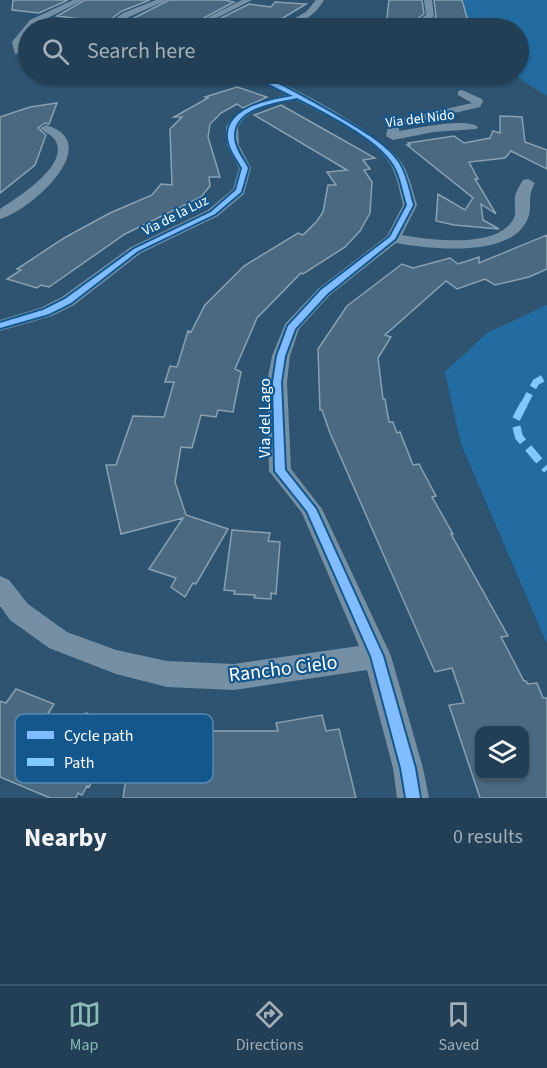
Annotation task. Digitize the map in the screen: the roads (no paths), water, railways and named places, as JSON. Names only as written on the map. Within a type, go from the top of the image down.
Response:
[{"type":"street","points":[[41,18],[79,0]]},
{"type":"street","points":[[122,18],[163,0]]},
{"type":"street","points":[[211,18],[248,0]]},
{"type":"street","points":[[301,18],[318,6],[320,0]]},
{"type":"street","points":[[427,18],[430,16],[428,0]]},
{"type":"street","points":[[18,41],[13,53],[18,52]]},
{"type":"street","name":"Via del Lago","points":[[270,84],[340,120],[372,140],[394,160],[402,175],[410,205],[393,238],[324,292],[291,328],[281,356],[278,382],[279,471],[311,510],[377,656],[408,768],[413,798]]},
{"type":"street","points":[[393,136],[393,124],[476,105],[478,101],[462,93]]},
{"type":"street","name":"Via de la Luz","points":[[0,326],[46,312],[68,301],[136,250],[213,213],[239,191],[245,168],[233,145],[231,134],[234,122],[249,111],[268,103],[295,97]]},
{"type":"street","name":"Via del Nido","points":[[372,140],[434,129],[472,127]]},
{"type":"street","points":[[0,215],[34,191],[61,164],[64,150],[60,139],[46,128]]},
{"type":"street","points":[[393,238],[446,245],[474,243],[499,236],[515,226],[521,219],[522,195],[528,183]]},
{"type":"street","name":"Rancho Cielo","points":[[0,586],[19,612],[58,640],[116,662],[167,674],[234,677],[377,656]]}]
